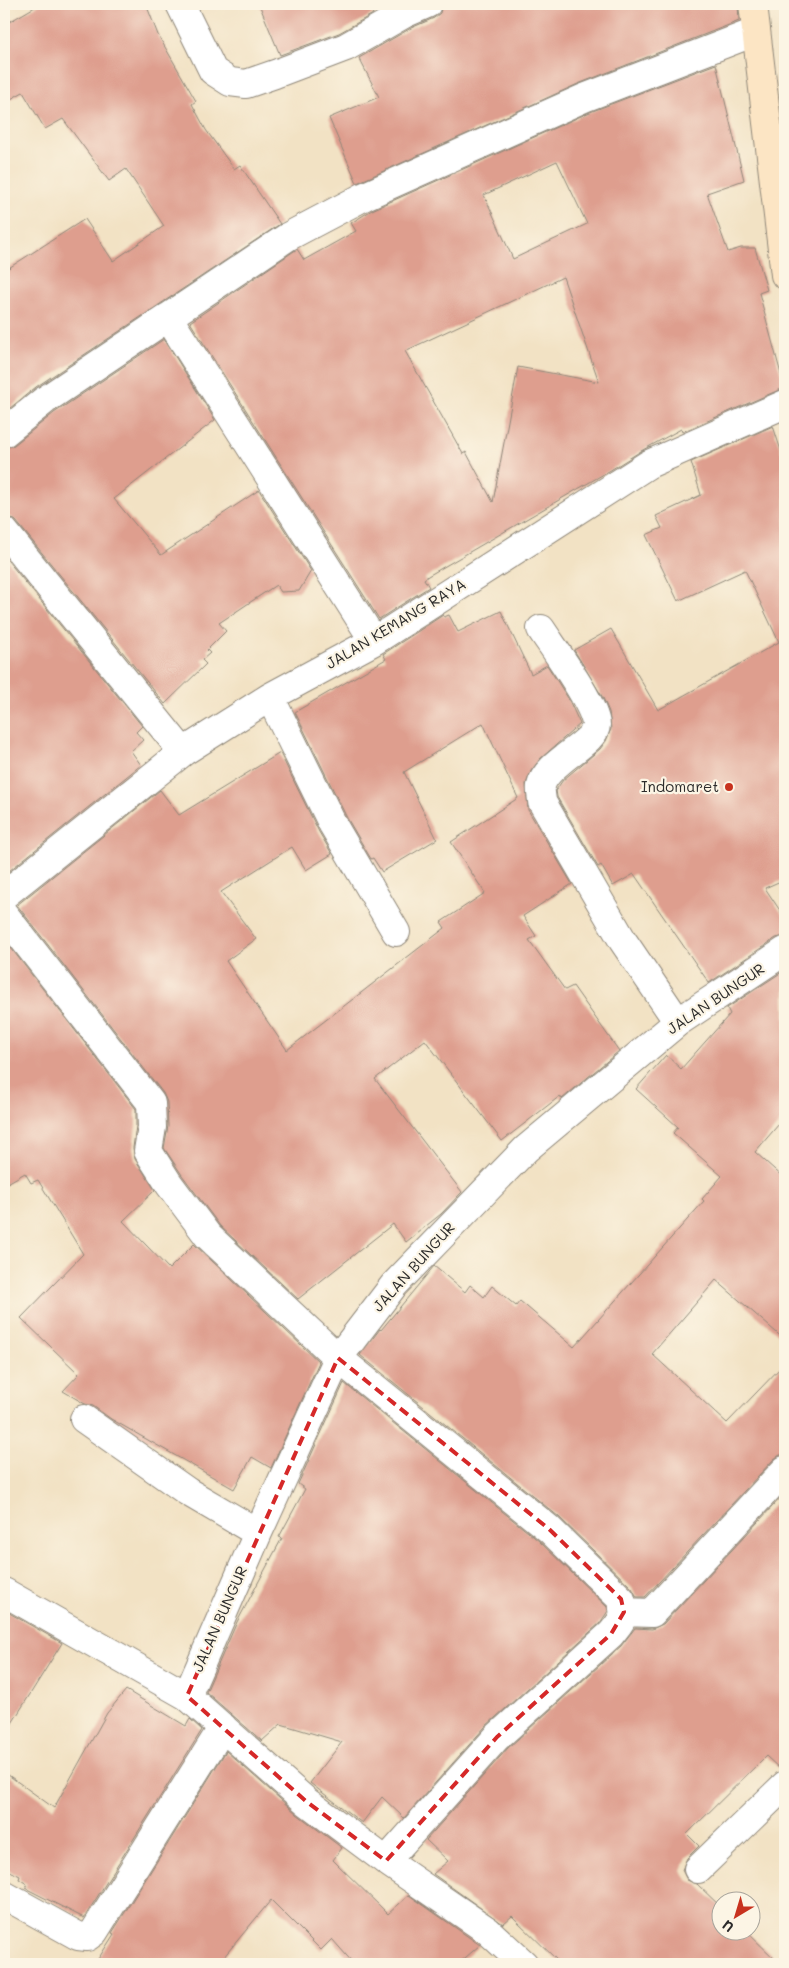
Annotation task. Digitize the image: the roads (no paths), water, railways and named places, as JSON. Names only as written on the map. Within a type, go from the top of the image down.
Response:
[{"type":"main road","points":[[753,4],[785,276]]},
{"type":"street","points":[[180,4],[213,71],[230,82],[246,84],[346,47],[404,14],[427,4]]},
{"type":"street","points":[[4,433],[44,400],[290,236],[365,196],[584,98],[755,32]]},
{"type":"street","points":[[168,317],[374,641]]},
{"type":"street","name":"JALAN KEMANG RAYA","points":[[4,895],[183,752],[270,697],[374,641],[650,464],[785,404]]},
{"type":"street","points":[[4,531],[183,752]]},
{"type":"street","points":[[541,629],[592,708],[596,727],[591,738],[573,750],[547,774],[541,786],[542,802],[623,941],[678,1022]]},
{"type":"street","points":[[270,697],[332,825],[396,932]]},
{"type":"street","points":[[4,914],[151,1103],[152,1127],[148,1151],[169,1184],[208,1236],[338,1358],[549,1529],[621,1599],[624,1612],[621,1622],[611,1634],[497,1737],[386,1861]]},
{"type":"street","name":"JALAN BUNGUR","points":[[186,1696],[338,1358],[394,1285],[526,1149],[678,1022],[785,952]]},
{"type":"street","points":[[84,1419],[188,1492],[258,1534]]},
{"type":"street","points":[[624,1612],[652,1613],[783,1472]]},
{"type":"street","points":[[4,1592],[186,1696],[307,1802],[386,1861],[488,1931],[524,1964]]},
{"type":"street","points":[[4,1895],[78,1936],[86,1937],[94,1932],[223,1727]]},
{"type":"street","points":[[698,1869],[785,1785]]},
{"type":"place","name":"Indomaret","points":[[729,787]]}]
